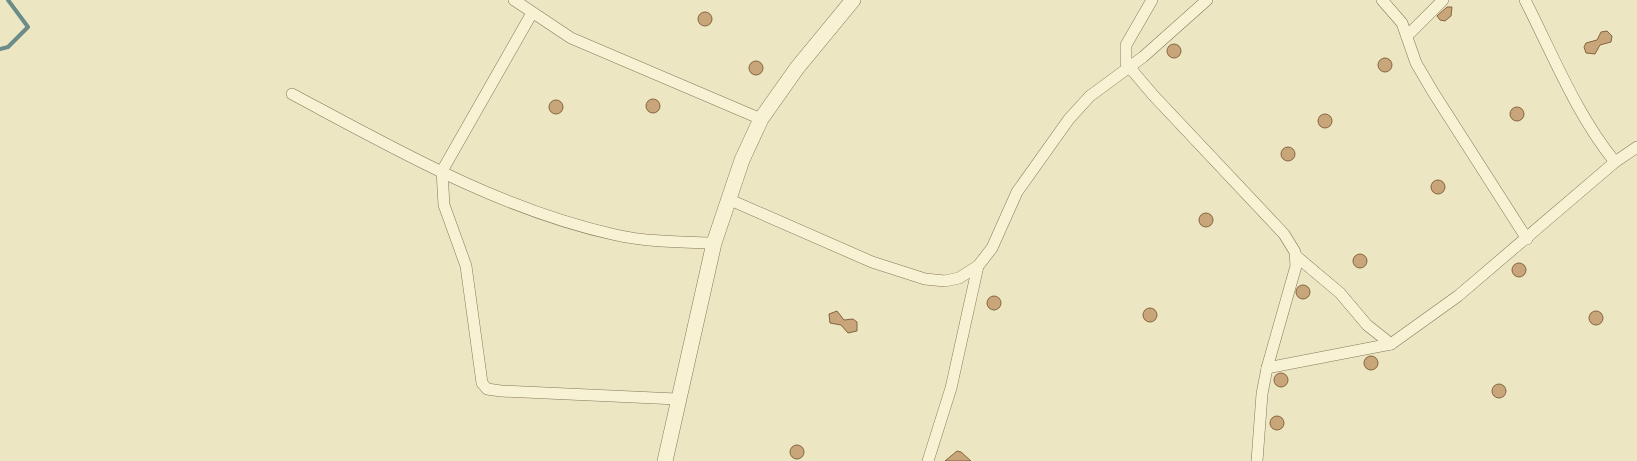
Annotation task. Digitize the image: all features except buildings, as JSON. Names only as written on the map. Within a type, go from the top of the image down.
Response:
[{"type":"street","points":[[514,0],[571,38],[761,120]]},
{"type":"street","points":[[665,461],[677,399],[714,243],[728,200],[761,120],[797,68],[853,0]]},
{"type":"street","points":[[1152,0],[1126,45],[1124,58],[1129,67],[1234,182],[1255,201],[1289,241],[1296,256],[1296,266],[1267,368],[1262,394],[1257,461]]},
{"type":"street","points":[[1382,0],[1402,23],[1416,63],[1527,239]]},
{"type":"street","points":[[1407,36],[1443,0]]},
{"type":"street","points":[[1525,0],[1572,96],[1600,144],[1615,162]]},
{"type":"street","points":[[728,200],[872,262],[925,279],[945,281],[959,278],[978,266],[992,248],[1017,192],[1069,119],[1090,96],[1160,43],[1205,1]]},
{"type":"street","points":[[532,13],[442,171],[444,205],[466,266],[482,383],[487,389],[501,391],[677,399]]},
{"type":"street","points":[[292,94],[442,171],[528,209],[616,236],[714,243]]},
{"type":"street","points":[[1267,368],[1391,344],[1458,296],[1615,162],[1637,147]]},
{"type":"street","points":[[1296,256],[1340,292],[1367,325],[1391,344]]},
{"type":"street","points":[[928,461],[951,388],[978,266]]},
{"type":"waterway","points":[[0,49],[8,47],[28,27],[8,0]]}]
